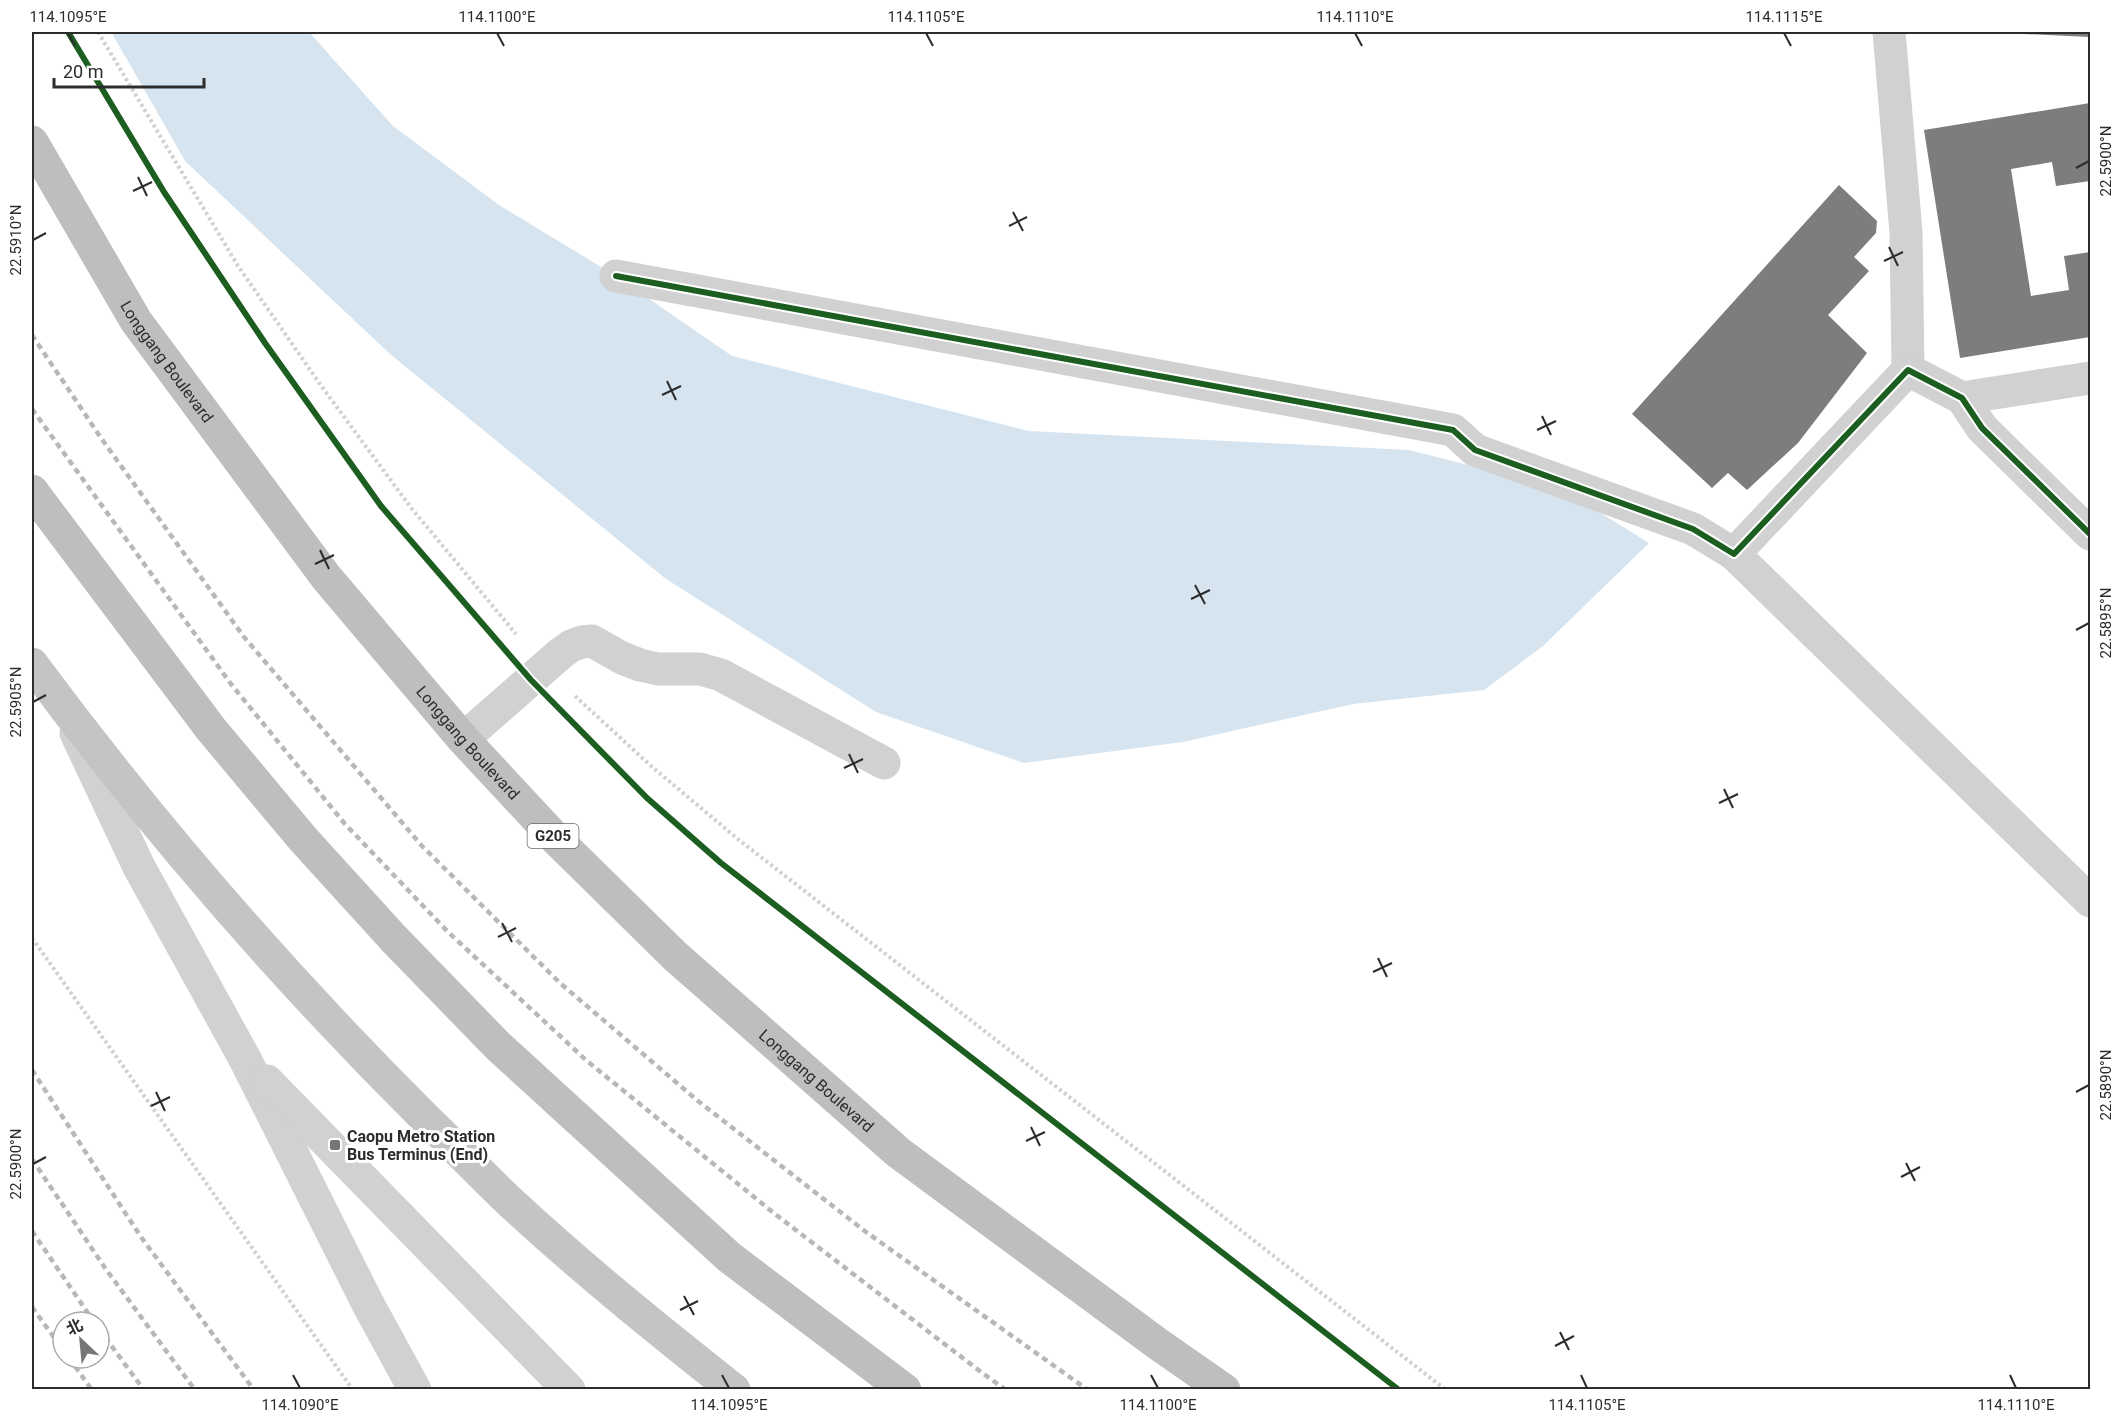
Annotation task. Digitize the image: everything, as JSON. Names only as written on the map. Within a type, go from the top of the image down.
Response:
[{"type":"highway","name":"Longgang Boulevard","points":[[32,142],[136,321],[326,577],[463,740],[555,839],[675,956],[899,1153],[1158,1344],[1224,1389]]},
{"type":"highway","points":[[32,491],[204,720],[303,839],[394,939],[498,1046],[729,1257],[905,1389]]},
{"type":"main road","points":[[32,664],[174,843],[283,971],[398,1090],[507,1199],[604,1284],[734,1389]]},
{"type":"street","points":[[1734,554],[1908,370],[1906,232],[1889,32]]},
{"type":"street","points":[[616,276],[1453,430],[1475,450],[1694,530],[1734,554],[2091,901]]},
{"type":"street","points":[[1908,370],[1962,398],[1982,428],[2091,534]]},
{"type":"street","points":[[1962,398],[2091,378]]},
{"type":"street","points":[[463,740],[560,654],[571,646],[592,641],[640,665],[658,669],[700,669],[721,675],[884,763]]},
{"type":"street","points":[[65,708],[139,867],[245,1059],[368,1304],[415,1389]]},
{"type":"street","points":[[245,1059],[569,1389]]},
{"type":"path","points":[[98,32],[238,266],[322,387],[412,509],[523,642]]},
{"type":"path","points":[[575,695],[651,766],[739,840],[1446,1389]]},
{"type":"path","points":[[32,938],[353,1389]]},
{"type":"shaded area","points":[[111,32],[309,32],[393,126],[499,205],[616,276],[732,356],[1029,431],[1409,450],[1562,489],[1649,543],[1543,646],[1484,690],[1353,704],[1183,742],[1024,763],[876,712],[666,579],[390,354],[185,161]]},
{"type":"pier","points":[[108,32],[111,32],[185,161],[180,157]]},
{"type":"building","points":[[2090,32],[2090,37],[2002,33]]},
{"type":"building","points":[[2090,103],[2090,181],[2056,186],[2052,162],[2011,169],[2031,296],[2069,290],[2064,256],[2090,252],[2090,337],[1960,358],[1924,130]]},
{"type":"building","points":[[1839,185],[1877,221],[1876,233],[1854,257],[1869,271],[1828,315],[1867,353],[1798,443],[1747,490],[1728,473],[1712,488],[1632,414]]},
{"type":"railway","points":[[32,335],[101,438],[244,637],[422,846],[560,983],[698,1101],[866,1232],[1088,1390]]},
{"type":"railway","points":[[32,409],[231,684],[345,824],[448,932],[587,1061],[775,1214],[1006,1390]]},
{"type":"railway","points":[[32,1070],[141,1237],[254,1390]]},
{"type":"railway","points":[[32,1159],[105,1268],[195,1390]]},
{"type":"railway","points":[[32,1231],[86,1310]]},
{"type":"railway","points":[[32,1307],[51,1333]]},
{"type":"railway","points":[[111,1345],[144,1390]]},
{"type":"railway","points":[[78,1370],[92,1390]]},
{"type":"cycle path","points":[[68,32],[164,192],[265,343],[381,506],[531,680],[647,798],[721,863],[1399,1390]]},
{"type":"cycle path","points":[[616,276],[1453,430],[1475,450],[1693,529],[1734,554],[1908,370],[1962,398],[1982,428],[2090,534]]},
{"type":"place","name":"Caopu Metro Station Bus Terminus (End)","points":[[335,1145]]}]
